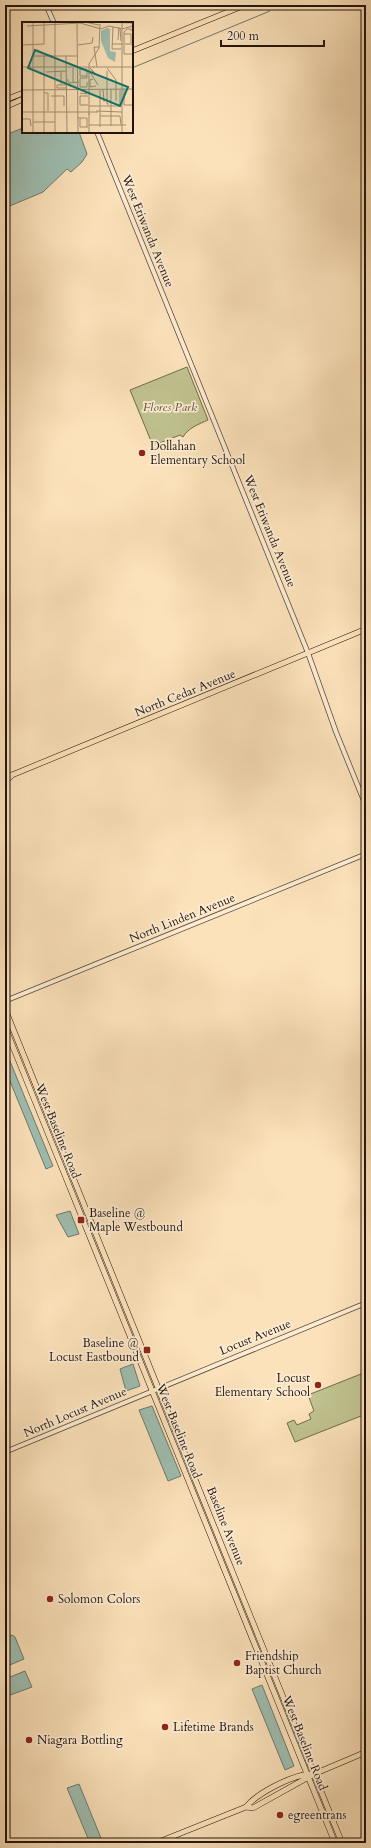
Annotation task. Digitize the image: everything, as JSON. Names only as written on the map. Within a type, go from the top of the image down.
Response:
[{"type":"main road","points":[[133,51],[245,5]]},
{"type":"main road","points":[[5,100],[22,93]]},
{"type":"main road","points":[[5,107],[22,100]]},
{"type":"main road","name":"North Cedar Avenue","points":[[5,775],[12,775],[366,629]]},
{"type":"main road","name":"North Cedar Avenue","points":[[5,782],[12,775]]},
{"type":"main road","name":"West Baseline Road","points":[[5,1009],[81,1196]]},
{"type":"main road","name":"West Baseline Road","points":[[5,1027],[335,1843]]},
{"type":"main road","name":"Baseline Avenue","points":[[81,1196],[342,1843]]},
{"type":"main road","points":[[156,1843],[246,1807],[250,1801],[274,1787],[301,1775],[308,1776],[314,1774],[366,1752]]},
{"type":"street","points":[[46,5],[54,22]]},
{"type":"street","name":"West Etiwanda Avenue","points":[[97,133],[308,653],[336,732],[366,806]]},
{"type":"street","name":"North Linden Avenue","points":[[5,1001],[366,854]]},
{"type":"street","name":"Locust Avenue","points":[[152,1390],[366,1303]]},
{"type":"street","name":"North Locust Avenue","points":[[5,1452],[100,1414],[152,1390]]},
{"type":"green space","name":"Flores Park","points":[[187,367],[208,420],[191,429],[183,437],[180,435],[157,444],[151,441],[130,390]]},
{"type":"green space","points":[[366,1372],[366,1414],[295,1442],[287,1423],[294,1420],[297,1425],[311,1419],[309,1414],[314,1411],[308,1395]]},
{"type":"shaded area","points":[[22,128],[22,133],[79,133],[87,154],[82,162],[71,172],[67,169],[43,192],[5,208],[5,135]]},
{"type":"shaded area","points":[[5,1049],[53,1166],[46,1169],[5,1069]]},
{"type":"shaded area","points":[[70,1211],[79,1234],[68,1237],[56,1215]]},
{"type":"shaded area","points":[[133,1364],[140,1386],[126,1391],[120,1369]]},
{"type":"shaded area","points":[[152,1406],[181,1476],[168,1481],[139,1410]]},
{"type":"shaded area","points":[[12,1635],[15,1637],[24,1659],[5,1667],[5,1637]]},
{"type":"shaded area","points":[[25,1671],[32,1687],[5,1697],[5,1679]]},
{"type":"shaded area","points":[[262,1685],[294,1766],[285,1770],[252,1689]]},
{"type":"shaded area","points":[[79,1784],[103,1843],[90,1843],[67,1788]]},
{"type":"waterway","points":[[133,68],[270,11]]},
{"type":"place","name":"Dollahan Elementary School","points":[[142,453]]},
{"type":"place","name":"Baseline @ Maple Westbound","points":[[81,1220]]},
{"type":"place","name":"Baseline @ Locust Eastbound","points":[[147,1350]]},
{"type":"place","name":"Locust Elementary School","points":[[318,1385]]},
{"type":"place","name":"Solomon Colors","points":[[50,1599]]},
{"type":"place","name":"Friendship Baptist Church","points":[[237,1663]]},
{"type":"place","name":"Lifetime Brands","points":[[165,1727]]},
{"type":"place","name":"Niagara Bottling","points":[[29,1740]]},
{"type":"place","name":"egreentrans","points":[[280,1815]]}]
